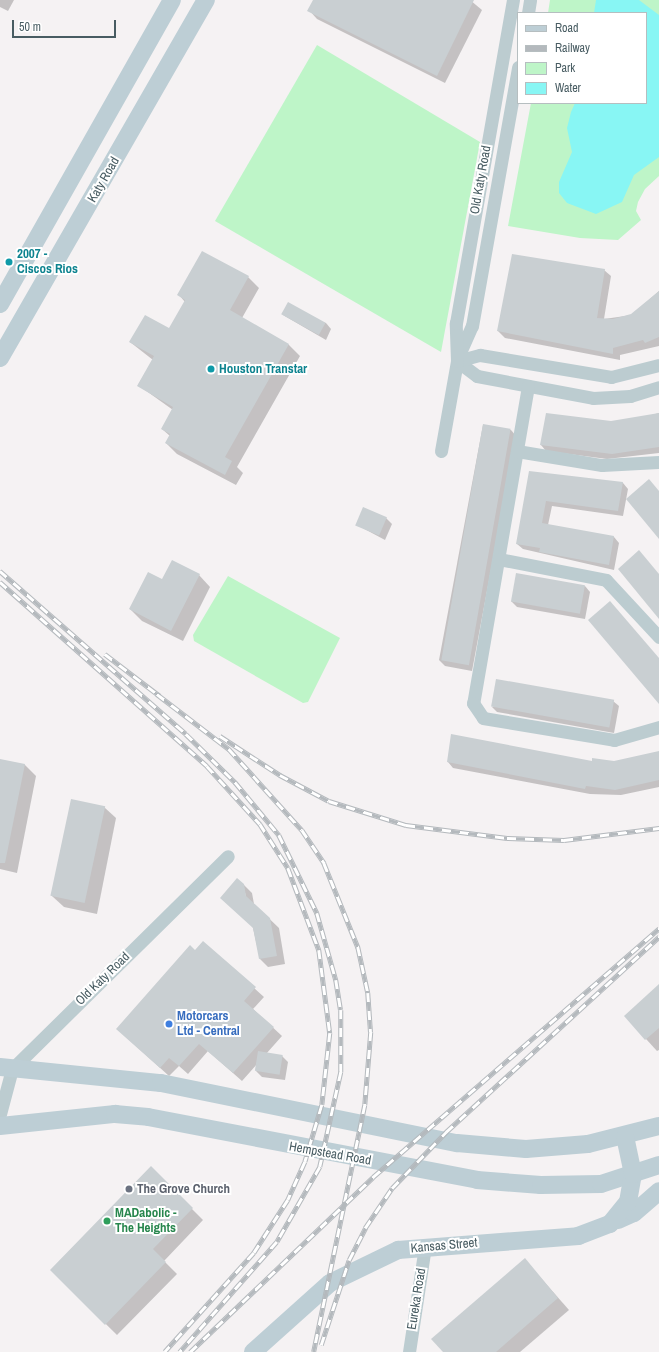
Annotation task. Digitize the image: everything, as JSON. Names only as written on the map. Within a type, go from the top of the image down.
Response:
[{"type":"main road","points":[[0,304],[172,0]]},
{"type":"main road","name":"Katy Road","points":[[0,358],[206,0]]},
{"type":"main road","points":[[75,172],[103,181]]},
{"type":"main road","points":[[6,1068],[161,1083],[457,1143],[526,1149],[625,1137],[659,1126]]},
{"type":"main road","name":"Hempstead Road","points":[[0,1126],[115,1114],[148,1117],[477,1180],[601,1184],[659,1165]]},
{"type":"main road","points":[[610,1224],[628,1202],[634,1174],[625,1137]]},
{"type":"main road","name":"Kansas Street","points":[[253,1352],[330,1283],[378,1257],[398,1250],[426,1246],[578,1236],[634,1213],[659,1191]]},
{"type":"street","name":"Old Katy Road","points":[[441,451],[457,361],[456,324],[513,0]]},
{"type":"street","points":[[528,12],[530,0]]},
{"type":"street","name":"Old Katy Road","points":[[457,361],[472,326],[517,72]]},
{"type":"street","points":[[490,131],[506,133]]},
{"type":"street","points":[[457,361],[480,355],[549,368],[612,377],[659,365]]},
{"type":"street","points":[[457,361],[477,376],[605,399],[639,394],[659,387]]},
{"type":"street","points":[[544,389],[549,368]]},
{"type":"street","points":[[528,386],[473,703],[483,718],[614,740],[659,727]]},
{"type":"street","points":[[517,451],[602,465],[659,462]]},
{"type":"street","points":[[499,559],[606,580],[659,637]]},
{"type":"street","name":"Old Katy Road","points":[[6,1068],[228,856]]},
{"type":"street","points":[[0,1114],[6,1068]]},
{"type":"street","name":"Eureka Road","points":[[409,1352],[426,1246]]},
{"type":"green space","points":[[550,0],[659,0],[659,176],[645,189],[638,202],[636,211],[641,220],[618,240],[580,238],[508,226],[531,104],[647,104],[647,12],[548,12]]},
{"type":"green space","points":[[317,45],[480,142],[441,352],[215,221]]},
{"type":"green space","points":[[228,576],[340,638],[308,702],[303,703],[194,641],[193,635]]},
{"type":"water","points":[[596,0],[639,0],[659,15],[659,157],[634,175],[622,202],[596,214],[567,203],[559,193],[559,182],[572,152],[567,128],[571,112],[575,104],[647,104],[647,12],[594,12]]},
{"type":"building","points":[[313,0],[474,0],[437,76],[307,11]]},
{"type":"building","name":"Houston Transtar","points":[[202,251],[249,276],[230,310],[289,344],[225,457],[232,461],[225,475],[165,443],[170,434],[161,429],[173,407],[137,386],[154,356],[129,342],[145,315],[169,328],[185,300],[177,295]]},
{"type":"building","points":[[512,254],[605,269],[597,318],[613,319],[631,314],[659,291],[659,337],[645,343],[643,340],[613,348],[613,354],[497,331]]},
{"type":"building","points":[[288,302],[326,323],[319,335],[281,314]]},
{"type":"building","points":[[546,413],[611,421],[659,413],[659,447],[612,454],[540,445]]},
{"type":"building","points":[[483,424],[511,429],[469,665],[441,660]]},
{"type":"building","points":[[529,471],[623,482],[618,511],[546,501],[542,523],[614,536],[609,565],[539,552],[540,548],[516,544]]},
{"type":"building","points":[[649,479],[659,491],[659,539],[626,499]]},
{"type":"building","points":[[363,507],[387,517],[379,536],[355,525]]},
{"type":"building","points":[[639,550],[659,574],[659,619],[618,569]]},
{"type":"building","points":[[172,560],[200,574],[171,631],[129,609],[148,572],[162,579]]},
{"type":"building","points":[[516,573],[585,585],[580,614],[511,602]]},
{"type":"building","points":[[610,601],[659,658],[659,704],[588,620]]},
{"type":"building","points":[[496,679],[614,700],[609,727],[491,707]]},
{"type":"building","points":[[451,734],[592,761],[592,758],[614,761],[659,751],[659,780],[615,790],[586,786],[585,789],[447,762]]},
{"type":"building","points":[[0,759],[25,764],[5,863],[0,863]]},
{"type":"building","points":[[71,799],[105,806],[85,903],[50,896]]},
{"type":"building","points":[[237,878],[244,884],[246,896],[270,918],[277,956],[259,959],[253,928],[220,898]]},
{"type":"building","points":[[203,941],[256,987],[244,1001],[274,1027],[233,1073],[199,1044],[179,1066],[169,1058],[160,1068],[116,1029],[190,945],[195,950]]},
{"type":"building","points":[[659,984],[659,1028],[645,1040],[624,1016]]},
{"type":"building","points":[[258,1051],[283,1055],[280,1075],[255,1071]]},
{"type":"building","points":[[151,1166],[193,1208],[153,1249],[166,1262],[105,1325],[50,1270]]},
{"type":"building","points":[[525,1258],[558,1298],[496,1352],[443,1352],[431,1339]]},
{"type":"railway","points":[[0,571],[186,734],[235,782],[279,835],[317,913],[336,980],[341,1010],[341,1072],[320,1167],[277,1242],[180,1352]]},
{"type":"railway","points":[[0,582],[207,766],[260,824],[288,868],[319,950],[330,1033],[322,1105],[305,1162],[288,1200],[254,1253],[165,1352]]},
{"type":"railway","points":[[105,654],[160,696]]},
{"type":"railway","points":[[157,694],[229,749],[302,830],[324,863],[358,947],[368,993],[371,1032],[365,1105],[314,1352]]},
{"type":"railway","points":[[220,736],[280,775],[329,801],[406,825],[507,838],[564,840],[659,828]]},
{"type":"railway","points":[[190,1352],[373,1177],[659,928]]},
{"type":"railway","points":[[321,1345],[349,1260],[365,1228],[392,1188],[446,1132],[659,937]]},
{"type":"place","name":"2007 - Ciscos Rios","points":[[9,262]]},
{"type":"place","name":"Houston Transtar","points":[[211,369]]},
{"type":"place","name":"Motorcars Ltd - Central","points":[[169,1024]]},
{"type":"place","name":"The Grove Church","points":[[129,1189]]},
{"type":"place","name":"MADabolic - The Heights","points":[[107,1221]]}]
